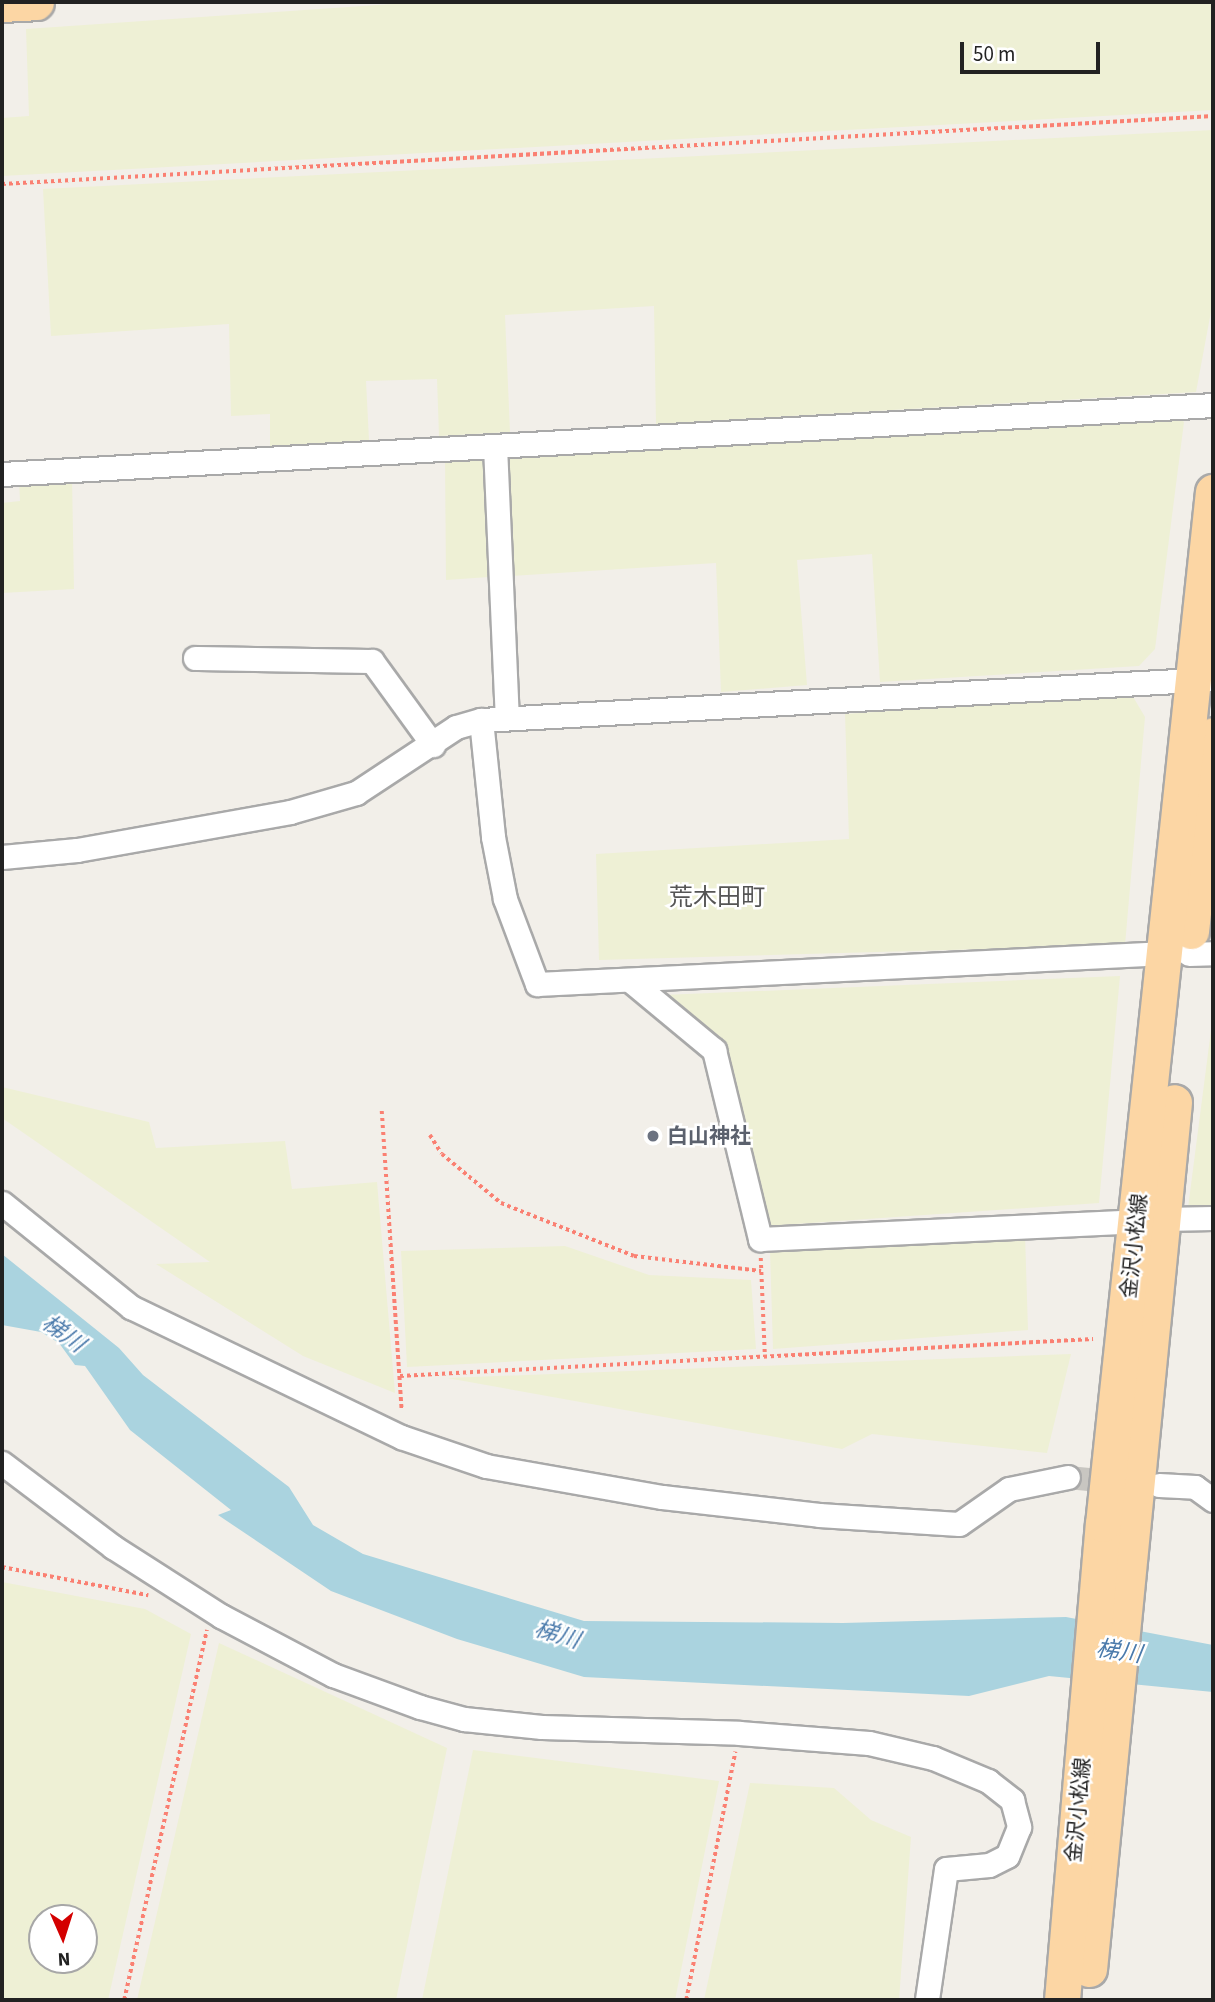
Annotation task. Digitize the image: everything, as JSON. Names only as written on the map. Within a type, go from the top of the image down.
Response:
[{"type":"main road","points":[[2,4],[36,2]]},
{"type":"main road","name":"金沢小松線","points":[[1189,954],[1213,492]]},
{"type":"main road","name":"金沢小松線","points":[[1062,2000],[1093,1792],[1149,1220],[1189,954],[1213,736]]},
{"type":"main road","name":"金沢小松線","points":[[1086,2000],[1093,1792]]},
{"type":"street","points":[[2,474],[1213,405]]},
{"type":"street","points":[[495,446],[507,718]]},
{"type":"street","points":[[195,658],[372,661],[433,745]]},
{"type":"street","points":[[2,857],[77,850],[290,812],[356,793],[433,745],[456,727],[481,720],[1203,679]]},
{"type":"street","points":[[481,720],[493,836],[505,900],[537,984],[632,982],[1189,954]]},
{"type":"street","points":[[632,982],[714,1050],[760,1239],[1213,1218]]},
{"type":"street","points":[[2,1203],[131,1307],[401,1437],[486,1466],[662,1497],[820,1515],[959,1524],[1009,1489],[1068,1478]]},
{"type":"street","points":[[2,1463],[113,1547],[221,1616],[333,1675],[420,1707],[464,1719],[542,1727],[739,1733],[869,1744],[933,1758],[988,1781],[1012,1800],[1019,1827],[1006,1856],[989,1866],[946,1869],[927,2000]]},
{"type":"street","points":[[1159,1485],[1195,1487],[1213,1500]]},
{"type":"path","points":[[2,184],[1213,116]]},
{"type":"path","points":[[382,1111],[402,1409]]},
{"type":"path","points":[[430,1135],[442,1154],[501,1203],[634,1256],[761,1271]]},
{"type":"path","points":[[760,1239],[765,1356]]},
{"type":"path","points":[[400,1376],[1093,1339]]},
{"type":"path","points":[[2,1567],[147,1595],[159,1601]]},
{"type":"path","points":[[124,2000],[208,1629],[195,1622]]},
{"type":"path","points":[[686,2000],[739,1733]]},
{"type":"green space","points":[[421,2],[1213,2],[1213,110],[2,176],[2,118],[29,116],[26,29]]},
{"type":"green space","points":[[1213,130],[1213,301],[1196,392],[656,424],[654,306],[505,315],[510,432],[439,436],[437,379],[366,381],[369,440],[270,447],[270,414],[231,416],[229,324],[51,336],[43,189]]},
{"type":"green space","points":[[1175,414],[1184,422],[1155,649],[1139,666],[880,682],[872,554],[797,560],[807,685],[721,692],[716,563],[511,576],[507,452]]},
{"type":"green space","points":[[476,454],[487,463],[489,577],[446,580],[445,457]]},
{"type":"green space","points":[[72,477],[74,589],[2,593],[2,503],[20,501],[19,479]]},
{"type":"green space","points":[[1132,695],[1145,717],[1125,945],[599,960],[596,854],[849,839],[845,714]]},
{"type":"green space","points":[[1120,976],[1099,1203],[767,1226],[727,1047],[663,995]]},
{"type":"green space","points":[[1213,1015],[1213,1207],[1188,1208]]},
{"type":"green space","points":[[2,1087],[149,1122],[156,1148],[285,1141],[292,1189],[377,1182],[395,1393],[303,1356],[156,1264],[210,1262],[2,1118]]},
{"type":"green space","points":[[1025,1235],[1028,1330],[773,1349],[770,1250]]},
{"type":"green space","points":[[565,1246],[649,1275],[751,1280],[756,1349],[407,1367],[401,1251]]},
{"type":"green space","points":[[1071,1354],[1047,1453],[872,1434],[842,1449],[447,1378]]},
{"type":"green space","points":[[2,1582],[145,1609],[191,1634],[108,2000],[2,2000]]},
{"type":"green space","points":[[219,1643],[447,1748],[396,2000],[137,2000]]},
{"type":"green space","points":[[473,1750],[719,1781],[675,2000],[422,2000]]},
{"type":"green space","points":[[750,1783],[834,1788],[871,1820],[911,1837],[899,2000],[704,2000]]},
{"type":"water","name":"梯川","points":[[2,1254],[119,1348],[143,1375],[289,1487],[313,1525],[363,1554],[584,1621],[843,1623],[1066,1617],[1213,1645],[1213,1692],[1049,1676],[969,1696],[584,1677],[457,1639],[331,1591],[218,1515],[231,1510],[130,1430],[85,1366],[75,1365],[59,1343],[41,1332],[2,1325]]},
{"type":"tunnel","points":[[1068,1477],[1120,1482]]},
{"type":"place","name":"白山神社","points":[[653,1136]]},
{"type":"district","name":"荒木田町","points":[[717,898]]}]
